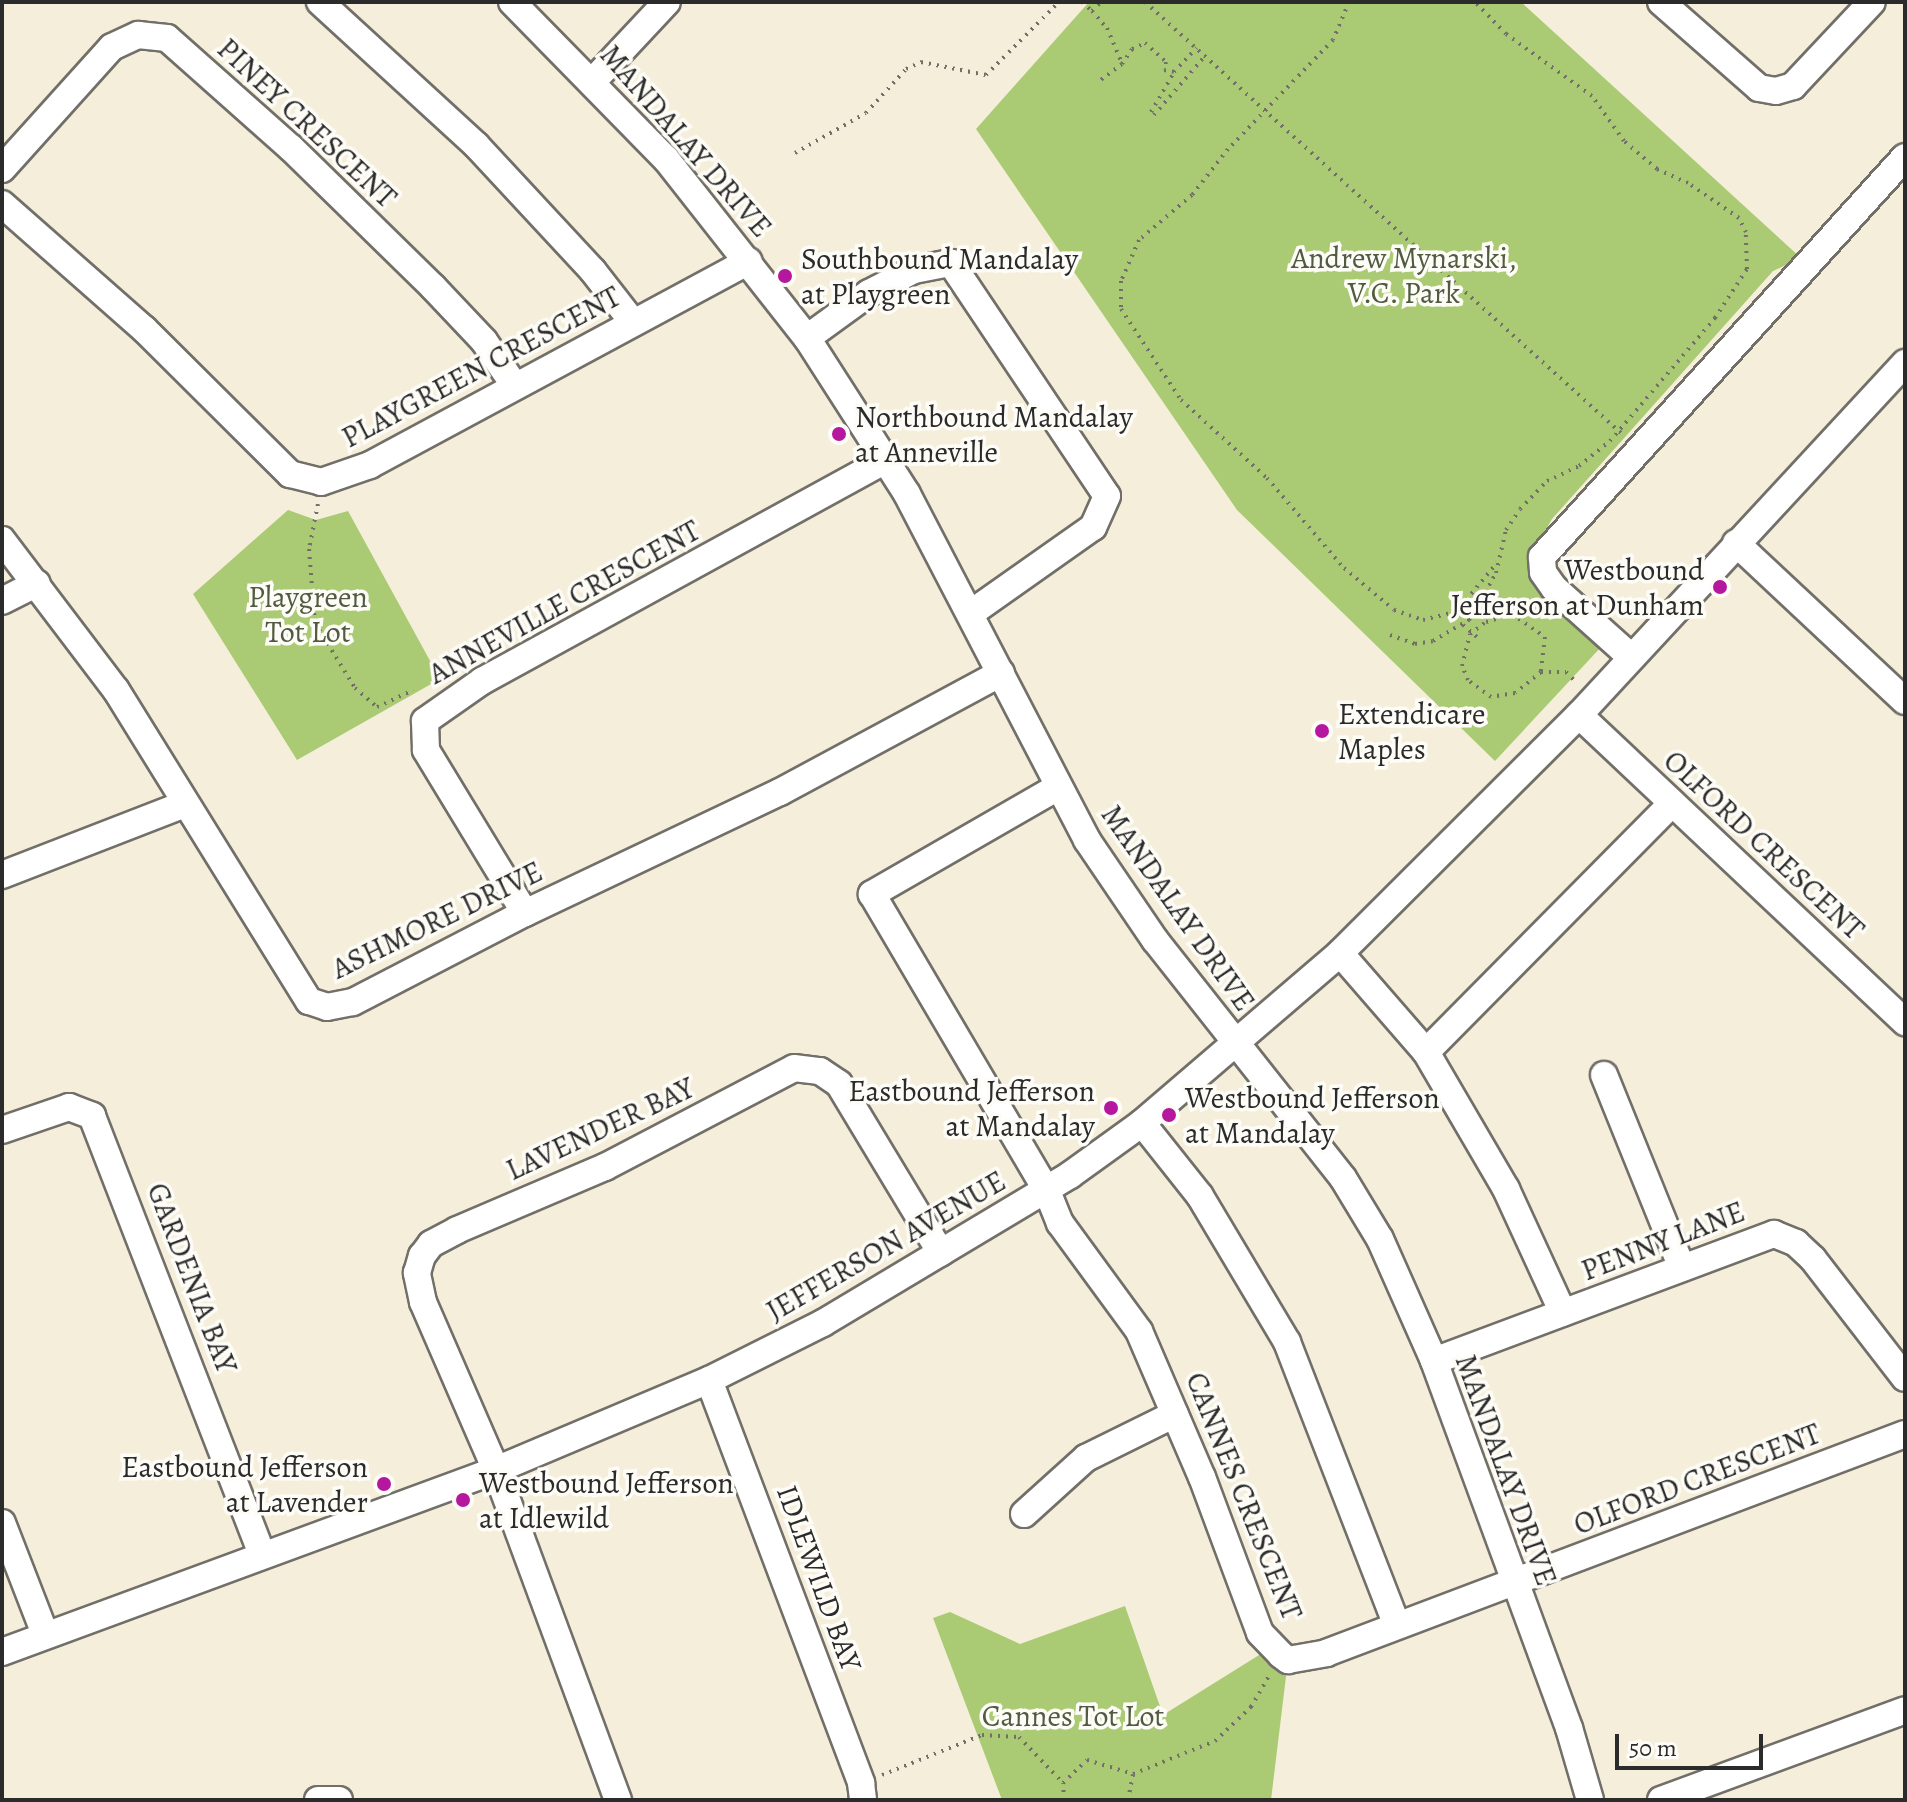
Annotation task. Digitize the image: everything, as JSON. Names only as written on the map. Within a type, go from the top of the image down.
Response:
[{"type":"street","points":[[320,2],[476,145],[593,271],[632,321]]},
{"type":"street","name":"MANDALAY DRIVE","points":[[512,2],[593,81],[749,261],[807,338],[887,459],[971,613],[1058,787],[1135,914],[1343,1178],[1380,1239],[1434,1361],[1512,1582],[1569,1728],[1590,1800]]},
{"type":"street","points":[[593,81],[667,2]]},
{"type":"street","points":[[1661,2],[1759,88],[1776,91],[1793,86],[1872,2]]},
{"type":"street","name":"PINEY CRESCENT","points":[[2,169],[112,47],[138,35],[167,38],[291,148],[433,287],[484,341],[515,386]]},
{"type":"street","points":[[1631,657],[1554,588],[1543,572],[1542,557],[1628,439],[1905,157]]},
{"type":"street","name":"PLAYGREEN CRESCENT","points":[[2,204],[144,329],[290,474],[321,482],[370,465],[632,321],[749,261]]},
{"type":"street","points":[[807,338],[869,293],[914,270],[951,263],[1107,496],[1093,527],[1058,557],[971,613]]},
{"type":"street","name":"JEFFERSON AVENUE","points":[[2,1652],[496,1470],[709,1380],[823,1323],[1047,1191],[1142,1123],[1340,953],[1579,715],[1736,543],[1902,371]]},
{"type":"street","name":"ANNEVILLE CRESCENT","points":[[525,913],[426,750],[425,721],[482,681],[887,459]]},
{"type":"street","name":"ASHMORE DRIVE","points":[[2,540],[116,690],[309,1001],[327,1007],[353,1002],[525,913],[780,792],[1001,673]]},
{"type":"street","points":[[1736,543],[1905,701]]},
{"type":"street","points":[[2,601],[37,583]]},
{"type":"street","name":"OLFORD CRESCENT","points":[[1579,715],[1905,1022]]},
{"type":"street","name":"CANNES CRESCENT","points":[[1058,787],[872,894],[1047,1191],[1060,1223],[1139,1331],[1175,1414],[1260,1633],[1288,1660],[1326,1653],[1396,1623],[1512,1582]]},
{"type":"street","points":[[1426,1052],[1672,803]]},
{"type":"street","points":[[2,875],[185,804]]},
{"type":"street","points":[[1340,953],[1426,1052],[1506,1189],[1563,1313]]},
{"type":"street","name":"LAVENDER BAY","points":[[496,1470],[419,1289],[422,1256],[431,1244],[457,1230],[627,1156],[794,1068],[820,1071],[839,1084],[941,1253]]},
{"type":"street","points":[[1604,1075],[1682,1268]]},
{"type":"street","name":"GARDENIA BAY","points":[[2,1130],[69,1107],[92,1116],[262,1554]]},
{"type":"street","points":[[1142,1123],[1208,1207],[1287,1342],[1396,1623]]},
{"type":"street","name":"PENNY LANE","points":[[1434,1361],[1774,1234],[1796,1243],[1835,1285],[1905,1378]]},
{"type":"street","name":"IDLEWILD BAY","points":[[709,1380],[862,1791]]},
{"type":"street","points":[[1024,1514],[1086,1458],[1175,1414]]},
{"type":"street","name":"OLFORD CRESCENT","points":[[1512,1582],[1905,1434]]},
{"type":"street","points":[[496,1470],[618,1800]]},
{"type":"street","points":[[2,1523],[45,1634]]},
{"type":"street","points":[[1661,1800],[1905,1710]]},
{"type":"street","points":[[318,1800],[339,1800]]},
{"type":"path","points":[[795,153],[866,113],[906,69],[921,62],[986,75],[1059,2]]},
{"type":"path","points":[[1082,2],[1107,28],[1122,64]]},
{"type":"path","points":[[1092,11],[1101,2]]},
{"type":"path","points":[[1145,2],[1628,439]]},
{"type":"path","points":[[1349,2],[1333,40],[1264,110],[1192,195],[1139,240],[1121,281],[1121,309],[1181,400],[1267,478],[1334,558],[1394,610],[1423,620],[1456,612],[1500,558]]},
{"type":"path","points":[[1390,635],[1415,644],[1463,625],[1500,558],[1506,530],[1532,494],[1547,481],[1628,439],[1747,269],[1746,232],[1739,218],[1688,183],[1657,169],[1624,141],[1592,96],[1506,34],[1475,2]]},
{"type":"path","points":[[1097,83],[1122,64],[1132,49],[1145,43],[1166,62],[1164,70],[1174,72]]},
{"type":"path","points":[[1196,48],[1174,72],[1153,113],[1205,56]]},
{"type":"path","points":[[321,482],[309,549],[315,623],[355,688],[377,707],[413,690]]},
{"type":"path","points":[[1541,672],[1545,637],[1512,614],[1501,615],[1471,633],[1462,666],[1468,680],[1491,697],[1515,693],[1541,672],[1566,672],[1574,680]]},
{"type":"path","points":[[1463,625],[1478,638]]},
{"type":"path","points":[[1063,1783],[1087,1760],[1133,1774],[1215,1741],[1251,1707],[1281,1655]]},
{"type":"path","points":[[862,1791],[982,1735],[1019,1737],[1063,1783],[1064,1800]]},
{"type":"path","points":[[1128,1800],[1133,1774]]},
{"type":"green space","name":"Andrew Mynarski, V.C. Park","points":[[1089,2],[1521,2],[1801,258],[1773,271],[1552,519],[1534,550],[1602,646],[1495,761],[1237,510],[976,129]]},
{"type":"green space","name":"Playgreen Tot Lot","points":[[288,510],[316,520],[348,511],[440,679],[297,760],[193,594]]},
{"type":"green space","name":"Cannes Tot Lot","points":[[1125,1606],[1163,1715],[1272,1647],[1288,1660],[1271,1800],[1002,1800],[933,1618],[950,1612],[1020,1644]]},
{"type":"place","name":"Southbound Mandalay at Playgreen","points":[[785,276]]},
{"type":"place","name":"Northbound Mandalay at Anneville","points":[[839,434]]},
{"type":"place","name":"Westbound Jefferson at Dunham","points":[[1720,587]]},
{"type":"place","name":"Extendicare Maples","points":[[1322,731]]},
{"type":"place","name":"Eastbound Jefferson at Mandalay","points":[[1111,1108]]},
{"type":"place","name":"Westbound Jefferson at Mandalay","points":[[1169,1115]]},
{"type":"place","name":"Eastbound Jefferson at Lavender","points":[[384,1484]]},
{"type":"place","name":"Westbound Jefferson at Idlewild","points":[[463,1500]]}]
